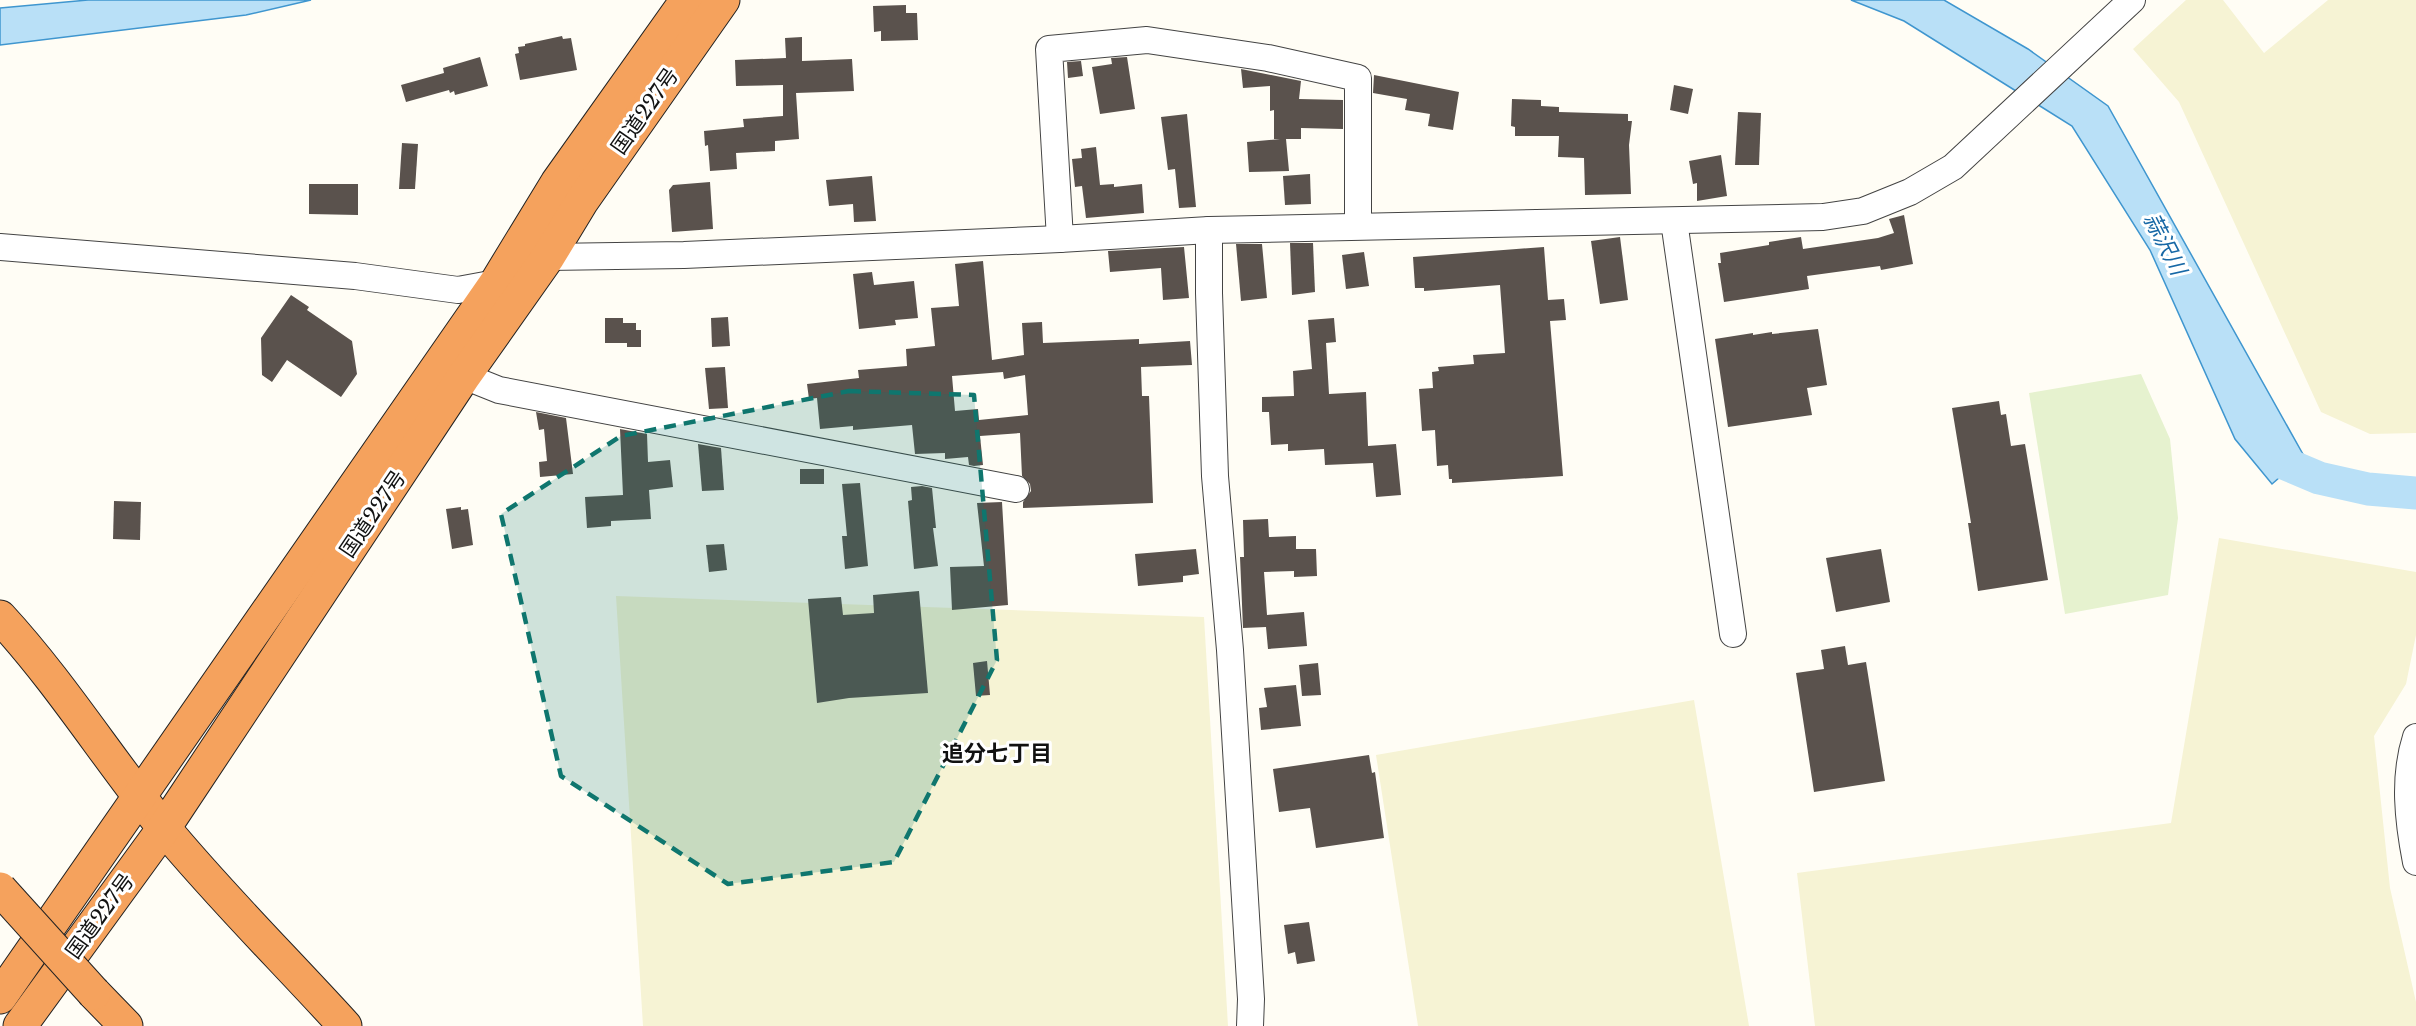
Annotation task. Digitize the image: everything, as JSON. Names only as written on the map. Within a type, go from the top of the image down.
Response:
[{"type":"highway","name":"国道227号","points":[[0,997],[496,283],[557,183],[687,0]]},
{"type":"highway","name":"国道227号","points":[[20,1026],[164,828],[464,376],[548,257],[582,201],[723,0]]},
{"type":"highway","points":[[0,617],[25,643],[164,828],[345,1026]]},
{"type":"highway","points":[[0,889],[126,1026]]},
{"type":"street","points":[[0,247],[355,276],[459,290],[496,283],[548,257],[684,255],[1060,239],[1209,230],[1823,217],[1863,211],[1910,192],[1953,167],[2132,0]]},
{"type":"street","points":[[1060,239],[1048,49],[1147,40],[1268,58],[1358,78],[1358,226]]},
{"type":"street","points":[[1674,221],[1733,634]]},
{"type":"street","points":[[1209,230],[1215,476],[1232,685],[1251,987],[1250,1026]]},
{"type":"street","points":[[464,376],[499,390],[1016,489]]},
{"type":"street","points":[[2416,737],[2407,783],[2411,837],[2416,862]]},
{"type":"highlighted area","points":[[849,391],[974,395],[997,660],[894,862],[728,884],[561,776],[501,514],[621,436]]},
{"type":"shaded area","points":[[2186,0],[2223,0],[2264,53],[2328,0],[2416,0],[2416,433],[2370,434],[2321,412],[2179,102],[2133,49]]},
{"type":"shaded area","points":[[2219,538],[2416,572],[2416,635],[2406,684],[2374,736],[2390,888],[2416,1002],[2416,1026],[1815,1026],[1797,873],[2171,823]]},
{"type":"shaded area","points":[[616,596],[1204,617],[1228,1026],[643,1026]]},
{"type":"shaded area","points":[[1694,700],[1749,1026],[1418,1026],[1376,755]]},
{"type":"green space","points":[[2141,374],[2170,439],[2178,518],[2168,595],[2065,614],[2029,393]]},
{"type":"water","points":[[88,0],[311,0],[246,15],[0,45],[0,8]]},
{"type":"water","points":[[1851,0],[1944,0],[2028,49],[2108,106],[2304,456],[2272,484],[2235,439],[2150,250],[2072,126],[1904,21]]},
{"type":"building","points":[[906,5],[906,13],[917,13],[918,40],[881,41],[881,31],[874,32],[873,6]]},
{"type":"building","points":[[562,36],[563,39],[571,38],[577,70],[520,80],[515,54],[519,53],[518,47]]},
{"type":"building","points":[[802,37],[802,61],[852,59],[854,91],[796,93],[799,139],[775,141],[775,151],[736,153],[737,169],[710,171],[708,145],[705,146],[704,131],[744,127],[743,119],[783,116],[783,85],[736,86],[735,60],[786,58],[785,38]]},
{"type":"building","points":[[480,57],[488,86],[455,95],[454,91],[450,93],[449,90],[406,102],[401,85],[444,73],[443,68]]},
{"type":"building","points":[[1127,57],[1135,109],[1100,114],[1092,67],[1112,64],[1111,58]]},
{"type":"building","points":[[1081,61],[1083,76],[1068,78],[1067,62]]},
{"type":"building","points":[[1241,69],[1301,81],[1299,99],[1343,100],[1343,129],[1301,128],[1301,139],[1286,139],[1289,171],[1249,172],[1247,142],[1280,139],[1274,139],[1274,110],[1270,111],[1270,86],[1243,88]]},
{"type":"building","points":[[1374,75],[1459,92],[1453,130],[1428,126],[1430,114],[1405,110],[1407,99],[1373,93]]},
{"type":"building","points":[[1674,85],[1693,89],[1688,114],[1670,110]]},
{"type":"building","points":[[1512,99],[1541,100],[1541,106],[1559,107],[1559,112],[1628,114],[1628,121],[1632,121],[1629,145],[1631,194],[1585,195],[1584,158],[1558,157],[1559,136],[1515,136],[1515,127],[1511,126]]},
{"type":"building","points":[[1738,112],[1761,113],[1759,165],[1735,165]]},
{"type":"building","points":[[1187,114],[1196,207],[1179,208],[1175,169],[1168,170],[1161,117]]},
{"type":"building","points":[[402,143],[418,144],[415,189],[399,189]]},
{"type":"building","points":[[1096,147],[1100,185],[1114,184],[1114,187],[1142,184],[1144,213],[1086,218],[1082,186],[1075,187],[1072,159],[1082,158],[1081,149]]},
{"type":"building","points":[[1721,155],[1727,196],[1697,201],[1697,183],[1693,184],[1689,161]]},
{"type":"building","points":[[1310,174],[1311,204],[1285,205],[1283,176]]},
{"type":"building","points":[[872,176],[876,221],[854,222],[853,204],[829,206],[826,180]]},
{"type":"building","points":[[710,182],[713,229],[672,232],[669,190],[673,185]]},
{"type":"building","points":[[309,184],[358,184],[358,215],[309,214]]},
{"type":"building","points":[[1904,215],[1913,264],[1881,270],[1880,266],[1807,276],[1809,289],[1724,302],[1718,263],[1721,263],[1720,253],[1801,237],[1803,249],[1878,238],[1894,233],[1889,219]]},
{"type":"building","points":[[1620,237],[1628,300],[1600,304],[1591,241]]},
{"type":"building","points":[[1290,243],[1313,243],[1315,292],[1292,295]]},
{"type":"building","points":[[1236,244],[1262,244],[1267,298],[1241,301]]},
{"type":"building","points":[[1184,247],[1189,298],[1163,300],[1161,268],[1110,272],[1108,251]]},
{"type":"building","points":[[1544,247],[1548,300],[1564,299],[1566,320],[1550,321],[1563,476],[1452,483],[1452,479],[1449,479],[1448,465],[1437,466],[1435,430],[1422,431],[1419,389],[1433,388],[1432,372],[1439,371],[1438,367],[1474,364],[1473,355],[1505,353],[1500,285],[1424,291],[1424,288],[1415,288],[1413,257]]},
{"type":"building","points":[[1364,252],[1369,286],[1346,289],[1342,255]]},
{"type":"building","points":[[983,261],[992,360],[1024,355],[1022,323],[1042,322],[1043,343],[1139,339],[1139,344],[1190,341],[1192,365],[1141,367],[1142,396],[1149,396],[1153,503],[1023,508],[1023,502],[1031,491],[1030,484],[1022,476],[1020,433],[980,436],[983,465],[974,466],[969,465],[968,457],[945,459],[945,453],[915,454],[912,425],[853,430],[853,426],[820,429],[817,398],[809,399],[807,384],[859,378],[858,370],[907,366],[906,349],[935,346],[931,308],[959,306],[955,264]],"holes":[[[1003,372],[1004,379],[1025,375],[1028,415],[979,420],[978,409],[955,411],[952,376]]]},
{"type":"building","points":[[872,272],[874,285],[914,281],[918,318],[895,320],[896,325],[859,329],[853,274]]},
{"type":"building","points":[[291,295],[309,307],[307,310],[352,341],[357,374],[341,397],[287,360],[272,382],[262,375],[261,338]]},
{"type":"building","points":[[728,317],[730,346],[712,347],[711,318]]},
{"type":"building","points":[[605,318],[623,318],[623,323],[636,323],[636,330],[641,330],[641,347],[627,347],[627,343],[605,343]]},
{"type":"building","points":[[1334,318],[1336,342],[1326,343],[1329,394],[1366,392],[1368,446],[1396,444],[1401,495],[1376,497],[1373,463],[1325,465],[1324,449],[1288,451],[1288,444],[1271,445],[1269,412],[1262,412],[1262,397],[1294,396],[1293,371],[1312,369],[1308,320]]},
{"type":"building","points":[[1818,329],[1827,385],[1807,388],[1812,415],[1728,427],[1715,339],[1753,333],[1753,335],[1772,332],[1772,334]]},
{"type":"building","points":[[725,367],[728,408],[709,409],[705,368]]},
{"type":"building","points":[[1999,401],[2001,415],[2006,414],[2011,446],[2025,444],[2048,580],[1978,591],[1968,523],[1971,523],[1952,408]]},
{"type":"building","points":[[536,412],[566,418],[573,474],[540,477],[539,462],[547,461],[544,429],[539,430]]},
{"type":"building","points":[[620,429],[647,434],[648,462],[670,460],[673,487],[649,490],[651,519],[611,521],[611,526],[587,528],[585,497],[623,495]]},
{"type":"building","points":[[698,444],[721,448],[724,490],[702,491]]},
{"type":"building","points":[[800,469],[824,469],[824,484],[800,484]]},
{"type":"building","points":[[860,483],[868,566],[845,569],[842,536],[847,536],[842,484]]},
{"type":"building","points":[[911,487],[932,488],[936,528],[933,528],[938,566],[914,569],[908,501],[912,500]]},
{"type":"building","points":[[114,501],[141,502],[140,540],[113,539]]},
{"type":"building","points":[[1002,502],[1008,605],[952,610],[950,567],[984,566],[977,503]]},
{"type":"building","points":[[461,507],[461,510],[468,509],[473,545],[452,549],[446,509]]},
{"type":"building","points":[[1268,519],[1269,537],[1296,536],[1296,549],[1316,549],[1317,576],[1294,577],[1294,571],[1264,572],[1267,615],[1304,612],[1307,646],[1268,649],[1266,627],[1243,628],[1240,557],[1244,557],[1243,520]]},
{"type":"building","points":[[724,544],[727,570],[709,572],[706,545]]},
{"type":"building","points":[[1196,549],[1199,574],[1183,576],[1183,582],[1138,586],[1135,554]]},
{"type":"building","points":[[1881,549],[1890,602],[1836,612],[1826,558]]},
{"type":"building","points":[[919,591],[928,693],[849,698],[817,703],[808,599],[841,597],[843,615],[874,613],[873,595]]},
{"type":"building","points":[[1845,646],[1848,665],[1866,662],[1885,781],[1814,792],[1796,673],[1824,669],[1821,650]]},
{"type":"building","points":[[987,661],[990,695],[976,696],[973,663]]},
{"type":"building","points":[[1318,663],[1321,695],[1302,696],[1299,665]]},
{"type":"building","points":[[1296,685],[1301,726],[1261,730],[1259,708],[1267,707],[1264,688]]},
{"type":"building","points":[[1369,755],[1372,773],[1375,772],[1384,838],[1316,848],[1310,808],[1279,812],[1273,769]]},
{"type":"building","points":[[1309,922],[1315,961],[1297,964],[1295,952],[1288,954],[1284,925]]},
{"type":"waterway","name":"蒜沢川","points":[[2262,435],[2281,462],[2319,478],[2368,489],[2416,493]]},
{"type":"district","name":"追分七丁目","points":[[997,753]]}]
